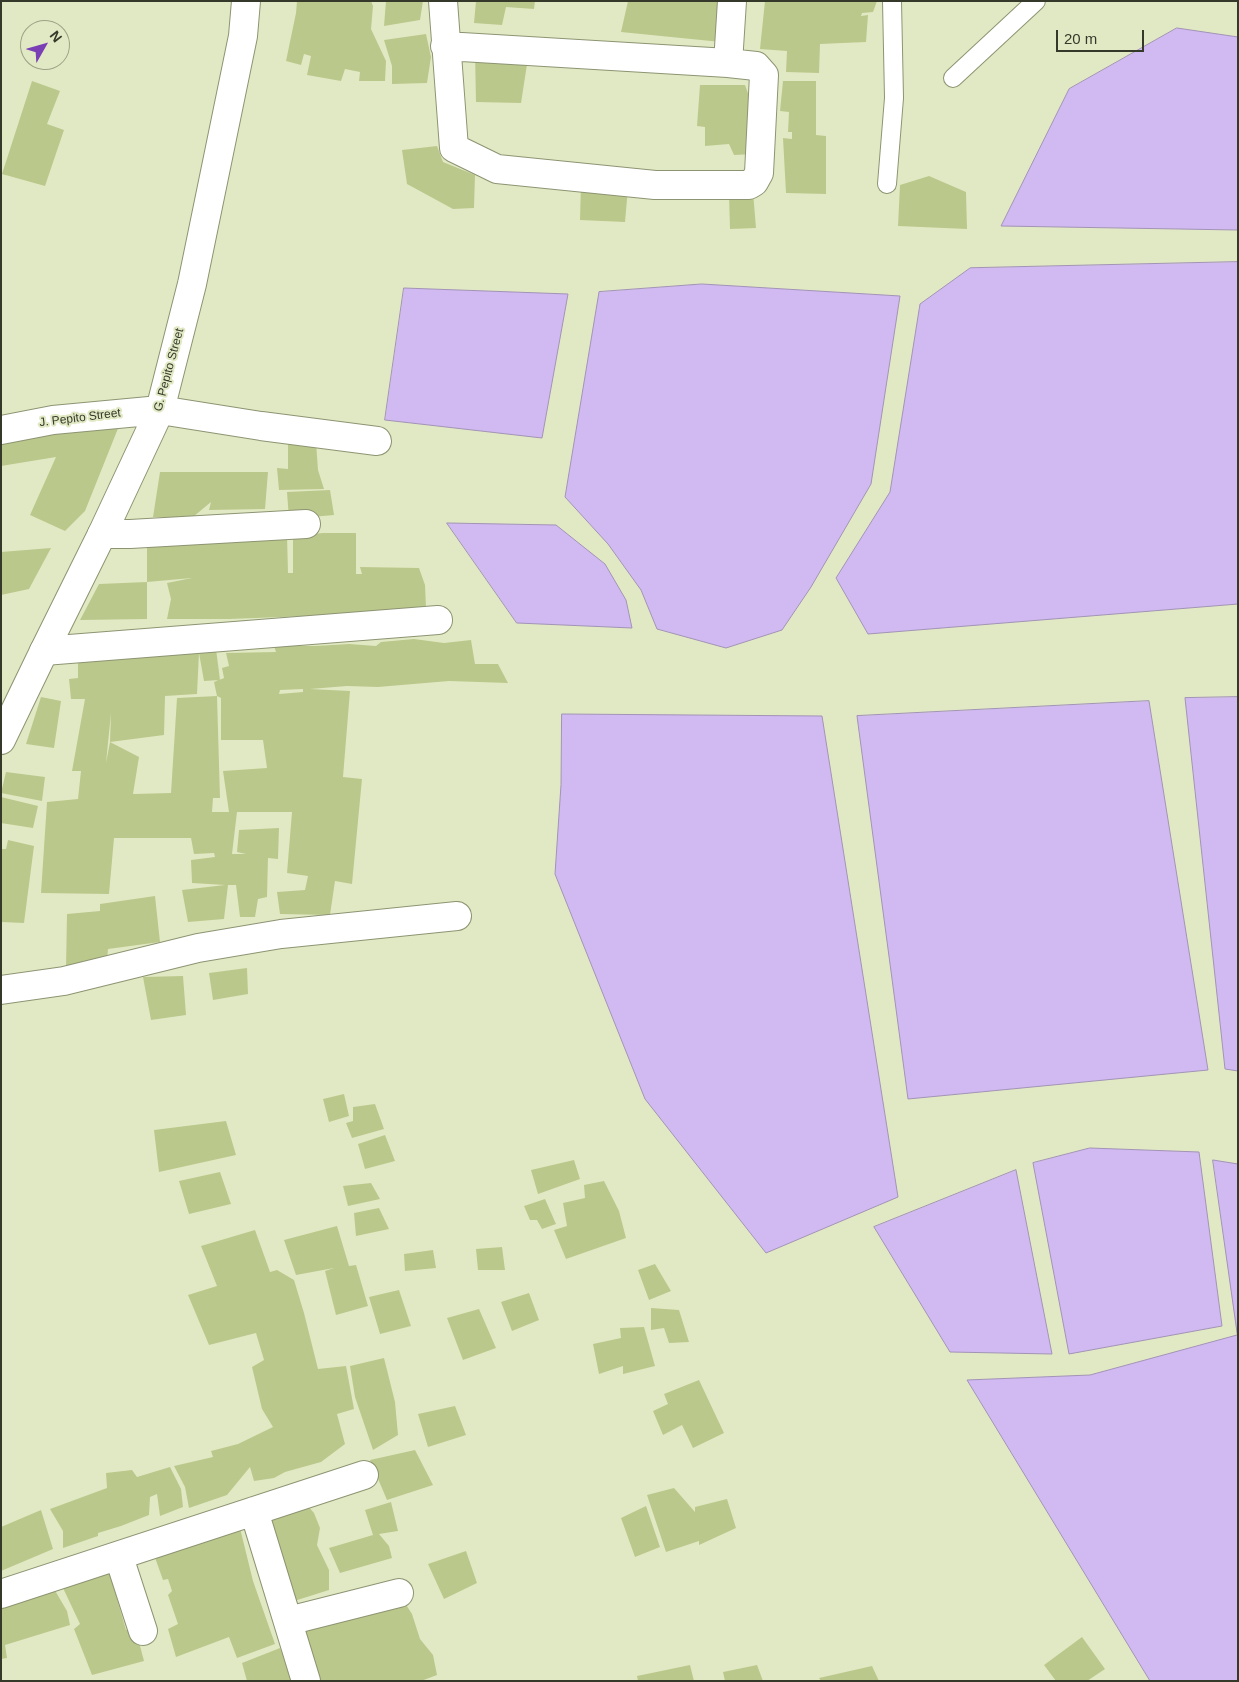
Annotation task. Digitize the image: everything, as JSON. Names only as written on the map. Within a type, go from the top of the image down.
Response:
[{"type":"street","name":"G. Pepito Street","points":[[1,740],[102,534],[160,410],[192,284],[243,36],[246,1]]},
{"type":"street","points":[[443,1],[445,46],[454,148],[497,168],[655,186],[749,186],[758,174],[764,75],[756,66],[728,62],[445,46]]},
{"type":"street","points":[[728,62],[732,1]]},
{"type":"street","name":"J. Pepito Street","points":[[1,430],[53,420],[160,410],[261,426],[377,441]]},
{"type":"street","points":[[102,534],[306,524]]},
{"type":"street","points":[[44,651],[438,620]]},
{"type":"street","points":[[1,990],[64,981],[198,948],[281,934],[457,916]]},
{"type":"street","points":[[1,1594],[119,1557],[364,1475]]},
{"type":"street","points":[[254,1511],[306,1681]]},
{"type":"street","points":[[119,1557],[143,1631]]},
{"type":"street","points":[[288,1621],[399,1593]]},
{"type":"lane","points":[[887,184],[894,98],[892,1]]},
{"type":"lane","points":[[953,78],[1036,1]]},
{"type":"shaded area","points":[[1177,28],[1238,37],[1238,230],[1001,226],[1069,89]]},
{"type":"shaded area","points":[[1238,262],[1238,604],[868,634],[836,578],[890,492],[920,304],[970,268]]},
{"type":"shaded area","points":[[702,284],[900,296],[871,484],[811,587],[782,630],[726,648],[657,629],[641,590],[608,544],[565,497],[599,292]]},
{"type":"shaded area","points":[[404,288],[568,294],[542,438],[385,420]]},
{"type":"shaded area","points":[[447,523],[556,525],[605,564],[626,600],[632,628],[517,623]]},
{"type":"shaded area","points":[[1238,697],[1238,1071],[1225,1069],[1185,698]]},
{"type":"shaded area","points":[[1149,701],[1208,1070],[908,1099],[857,716]]},
{"type":"shaded area","points":[[562,714],[822,716],[898,1197],[766,1253],[645,1099],[555,874],[561,785]]},
{"type":"shaded area","points":[[1090,1148],[1199,1152],[1222,1326],[1069,1354],[1033,1163]]},
{"type":"shaded area","points":[[1213,1160],[1238,1164],[1238,1681],[1150,1681],[967,1380],[1090,1375],[1237,1335]]},
{"type":"shaded area","points":[[1016,1170],[1052,1354],[950,1352],[874,1227]]},
{"type":"building","points":[[297,1],[371,1],[373,6],[371,29],[386,61],[385,81],[359,81],[360,72],[345,69],[341,81],[307,75],[311,56],[304,54],[301,65],[286,61]]},
{"type":"building","points":[[386,1],[423,1],[420,20],[384,26]]},
{"type":"building","points":[[476,1],[535,1],[534,9],[506,7],[502,25],[474,23]]},
{"type":"building","points":[[628,1],[726,1],[721,42],[621,32]]},
{"type":"building","points":[[765,1],[877,1],[873,12],[862,13],[861,16],[868,15],[866,42],[820,44],[819,73],[786,72],[787,51],[760,49]]},
{"type":"building","points":[[426,34],[431,57],[427,83],[392,84],[392,66],[384,40]]},
{"type":"building","points":[[475,53],[528,58],[521,103],[476,102]]},
{"type":"building","points":[[32,81],[60,91],[47,124],[64,130],[45,186],[2,174]]},
{"type":"building","points":[[783,81],[816,81],[816,135],[826,136],[826,194],[786,193],[783,138],[792,139],[792,132],[788,132],[789,112],[780,111]]},
{"type":"building","points":[[700,85],[745,85],[757,118],[755,154],[734,155],[729,144],[705,146],[705,127],[697,126]]},
{"type":"building","points":[[437,146],[443,162],[475,175],[474,208],[453,209],[407,184],[402,150]]},
{"type":"building","points":[[929,176],[966,192],[967,229],[898,226],[900,185]]},
{"type":"building","points":[[581,184],[628,188],[625,222],[580,220]]},
{"type":"building","points":[[753,192],[756,228],[730,229],[729,193]]},
{"type":"building","points":[[121,421],[85,511],[65,531],[30,515],[56,457],[1,466],[1,435]]},
{"type":"building","points":[[288,439],[316,442],[318,470],[324,489],[279,490],[277,468],[288,469]]},
{"type":"building","points":[[160,472],[268,472],[265,509],[209,510],[211,502],[193,517],[153,517]]},
{"type":"building","points":[[330,490],[334,515],[289,519],[287,492]]},
{"type":"building","points":[[323,533],[356,533],[356,574],[362,574],[360,567],[419,568],[425,585],[426,608],[307,616],[167,619],[171,599],[167,583],[192,578],[147,582],[147,537],[287,535],[288,573],[293,573],[293,536]]},
{"type":"building","points":[[51,548],[29,589],[1,595],[1,552]]},
{"type":"building","points":[[147,582],[147,619],[80,620],[99,584]]},
{"type":"building","points":[[414,639],[444,643],[471,640],[475,664],[498,664],[508,683],[449,681],[378,687],[347,686],[310,689],[350,691],[343,777],[362,779],[352,884],[335,881],[330,915],[280,914],[277,892],[305,890],[308,876],[287,873],[292,812],[237,812],[232,854],[246,854],[237,852],[239,830],[279,828],[278,859],[268,858],[267,897],[258,899],[255,917],[240,917],[236,885],[228,885],[224,919],[188,922],[182,890],[225,885],[192,883],[191,860],[215,857],[214,853],[194,854],[191,838],[114,838],[109,894],[41,893],[47,802],[78,799],[81,771],[72,771],[85,699],[71,699],[69,679],[78,678],[78,660],[199,653],[216,649],[220,680],[224,678],[222,668],[229,666],[226,653],[276,652],[274,646],[349,644],[376,646],[381,642]],"holes":[[[199,653],[204,681],[219,680],[214,682],[217,696],[177,698],[171,793],[133,794],[139,757],[110,742],[164,735],[165,696],[197,694]],[[303,689],[303,692],[279,694],[280,690]],[[217,696],[221,698],[221,740],[263,740],[267,768],[223,771],[229,812],[212,812],[213,798],[220,798]],[[111,713],[110,742],[106,763]]]},
{"type":"building","points":[[41,697],[61,701],[54,748],[26,744]]},
{"type":"building","points":[[6,772],[45,777],[42,801],[1,793]]},
{"type":"building","points":[[1,797],[38,806],[33,828],[1,823]]},
{"type":"building","points":[[8,840],[34,846],[24,923],[1,922],[1,849],[6,849]]},
{"type":"building","points":[[155,896],[160,942],[108,949],[107,961],[66,968],[67,914],[100,911],[100,904]]},
{"type":"building","points":[[247,968],[248,994],[213,1000],[209,973]]},
{"type":"building","points":[[183,976],[186,1015],[151,1020],[143,977]]},
{"type":"building","points":[[344,1094],[349,1116],[329,1122],[323,1099]]},
{"type":"building","points":[[375,1104],[384,1129],[352,1138],[346,1123],[353,1121],[353,1107]]},
{"type":"building","points":[[226,1121],[236,1155],[159,1172],[154,1130]]},
{"type":"building","points":[[385,1135],[395,1161],[365,1169],[358,1144]]},
{"type":"building","points":[[574,1160],[580,1179],[538,1194],[531,1170]]},
{"type":"building","points":[[220,1172],[231,1204],[189,1214],[179,1181]]},
{"type":"building","points":[[604,1181],[619,1211],[626,1238],[566,1259],[554,1230],[567,1226],[563,1203],[585,1198],[584,1185]]},
{"type":"building","points":[[371,1183],[380,1199],[348,1206],[343,1186]]},
{"type":"building","points":[[545,1199],[556,1224],[542,1229],[537,1220],[530,1220],[524,1206]]},
{"type":"building","points":[[379,1208],[389,1229],[356,1236],[354,1213]]},
{"type":"building","points":[[337,1226],[349,1266],[356,1265],[368,1306],[336,1315],[325,1271],[334,1268],[296,1275],[284,1240]]},
{"type":"building","points":[[255,1230],[270,1272],[277,1270],[294,1280],[318,1369],[346,1366],[354,1409],[337,1414],[345,1444],[321,1462],[285,1472],[274,1478],[254,1481],[250,1467],[227,1495],[189,1508],[185,1487],[174,1466],[213,1457],[211,1451],[238,1444],[273,1427],[262,1409],[252,1367],[264,1360],[256,1333],[209,1345],[188,1295],[217,1286],[201,1246]]},
{"type":"building","points":[[502,1247],[505,1270],[478,1270],[476,1249]]},
{"type":"building","points":[[433,1250],[436,1268],[405,1271],[404,1254]]},
{"type":"building","points":[[655,1264],[671,1291],[649,1300],[638,1270]]},
{"type":"building","points":[[399,1290],[411,1326],[380,1334],[369,1297]]},
{"type":"building","points":[[529,1293],[539,1320],[512,1331],[501,1302]]},
{"type":"building","points":[[651,1308],[679,1310],[689,1342],[669,1343],[664,1328],[651,1330]]},
{"type":"building","points":[[479,1309],[496,1348],[463,1360],[447,1318]]},
{"type":"building","points":[[644,1327],[655,1366],[623,1374],[623,1366],[599,1374],[593,1344],[621,1338],[620,1328]]},
{"type":"building","points":[[384,1358],[395,1402],[398,1435],[373,1450],[355,1397],[350,1366]]},
{"type":"building","points":[[699,1380],[724,1433],[693,1448],[682,1425],[663,1435],[653,1411],[668,1404],[664,1394]]},
{"type":"building","points":[[455,1406],[466,1435],[428,1447],[418,1414]]},
{"type":"building","points":[[415,1450],[433,1485],[387,1500],[370,1460]]},
{"type":"building","points":[[170,1467],[181,1489],[183,1507],[160,1516],[157,1494],[150,1497],[149,1515],[63,1548],[63,1531],[50,1509],[107,1488],[106,1473],[132,1470],[137,1477]]},
{"type":"building","points":[[674,1488],[695,1512],[695,1507],[727,1499],[736,1528],[699,1545],[699,1541],[666,1552],[647,1495]]},
{"type":"building","points":[[300,1497],[314,1513],[320,1528],[317,1545],[329,1570],[329,1590],[291,1602],[282,1554],[267,1507]]},
{"type":"building","points":[[391,1502],[398,1531],[379,1534],[389,1546],[392,1558],[340,1573],[329,1548],[373,1535],[365,1510]]},
{"type":"building","points":[[646,1506],[660,1547],[635,1557],[621,1518]]},
{"type":"building","points":[[41,1510],[53,1549],[1,1571],[1,1527]]},
{"type":"building","points":[[238,1520],[253,1581],[275,1644],[237,1658],[229,1637],[176,1657],[168,1629],[178,1624],[168,1595],[172,1591],[168,1579],[163,1580],[153,1552]]},
{"type":"building","points":[[466,1551],[477,1583],[444,1599],[428,1564]]},
{"type":"building","points":[[109,1571],[126,1630],[135,1627],[144,1661],[92,1675],[74,1629],[80,1624],[63,1588]]},
{"type":"building","points":[[50,1582],[67,1611],[70,1625],[5,1645],[7,1658],[1,1659],[1,1596]]},
{"type":"building","points":[[401,1597],[412,1614],[420,1639],[433,1655],[437,1675],[421,1681],[321,1681],[304,1626]]},
{"type":"building","points":[[1082,1637],[1105,1669],[1087,1681],[1056,1681],[1044,1665]]},
{"type":"building","points":[[280,1648],[294,1681],[247,1681],[242,1663]]},
{"type":"building","points":[[690,1665],[694,1681],[638,1681],[637,1676]]},
{"type":"building","points":[[757,1665],[763,1681],[725,1681],[723,1672]]},
{"type":"building","points":[[872,1666],[879,1681],[821,1681],[819,1678]]}]
